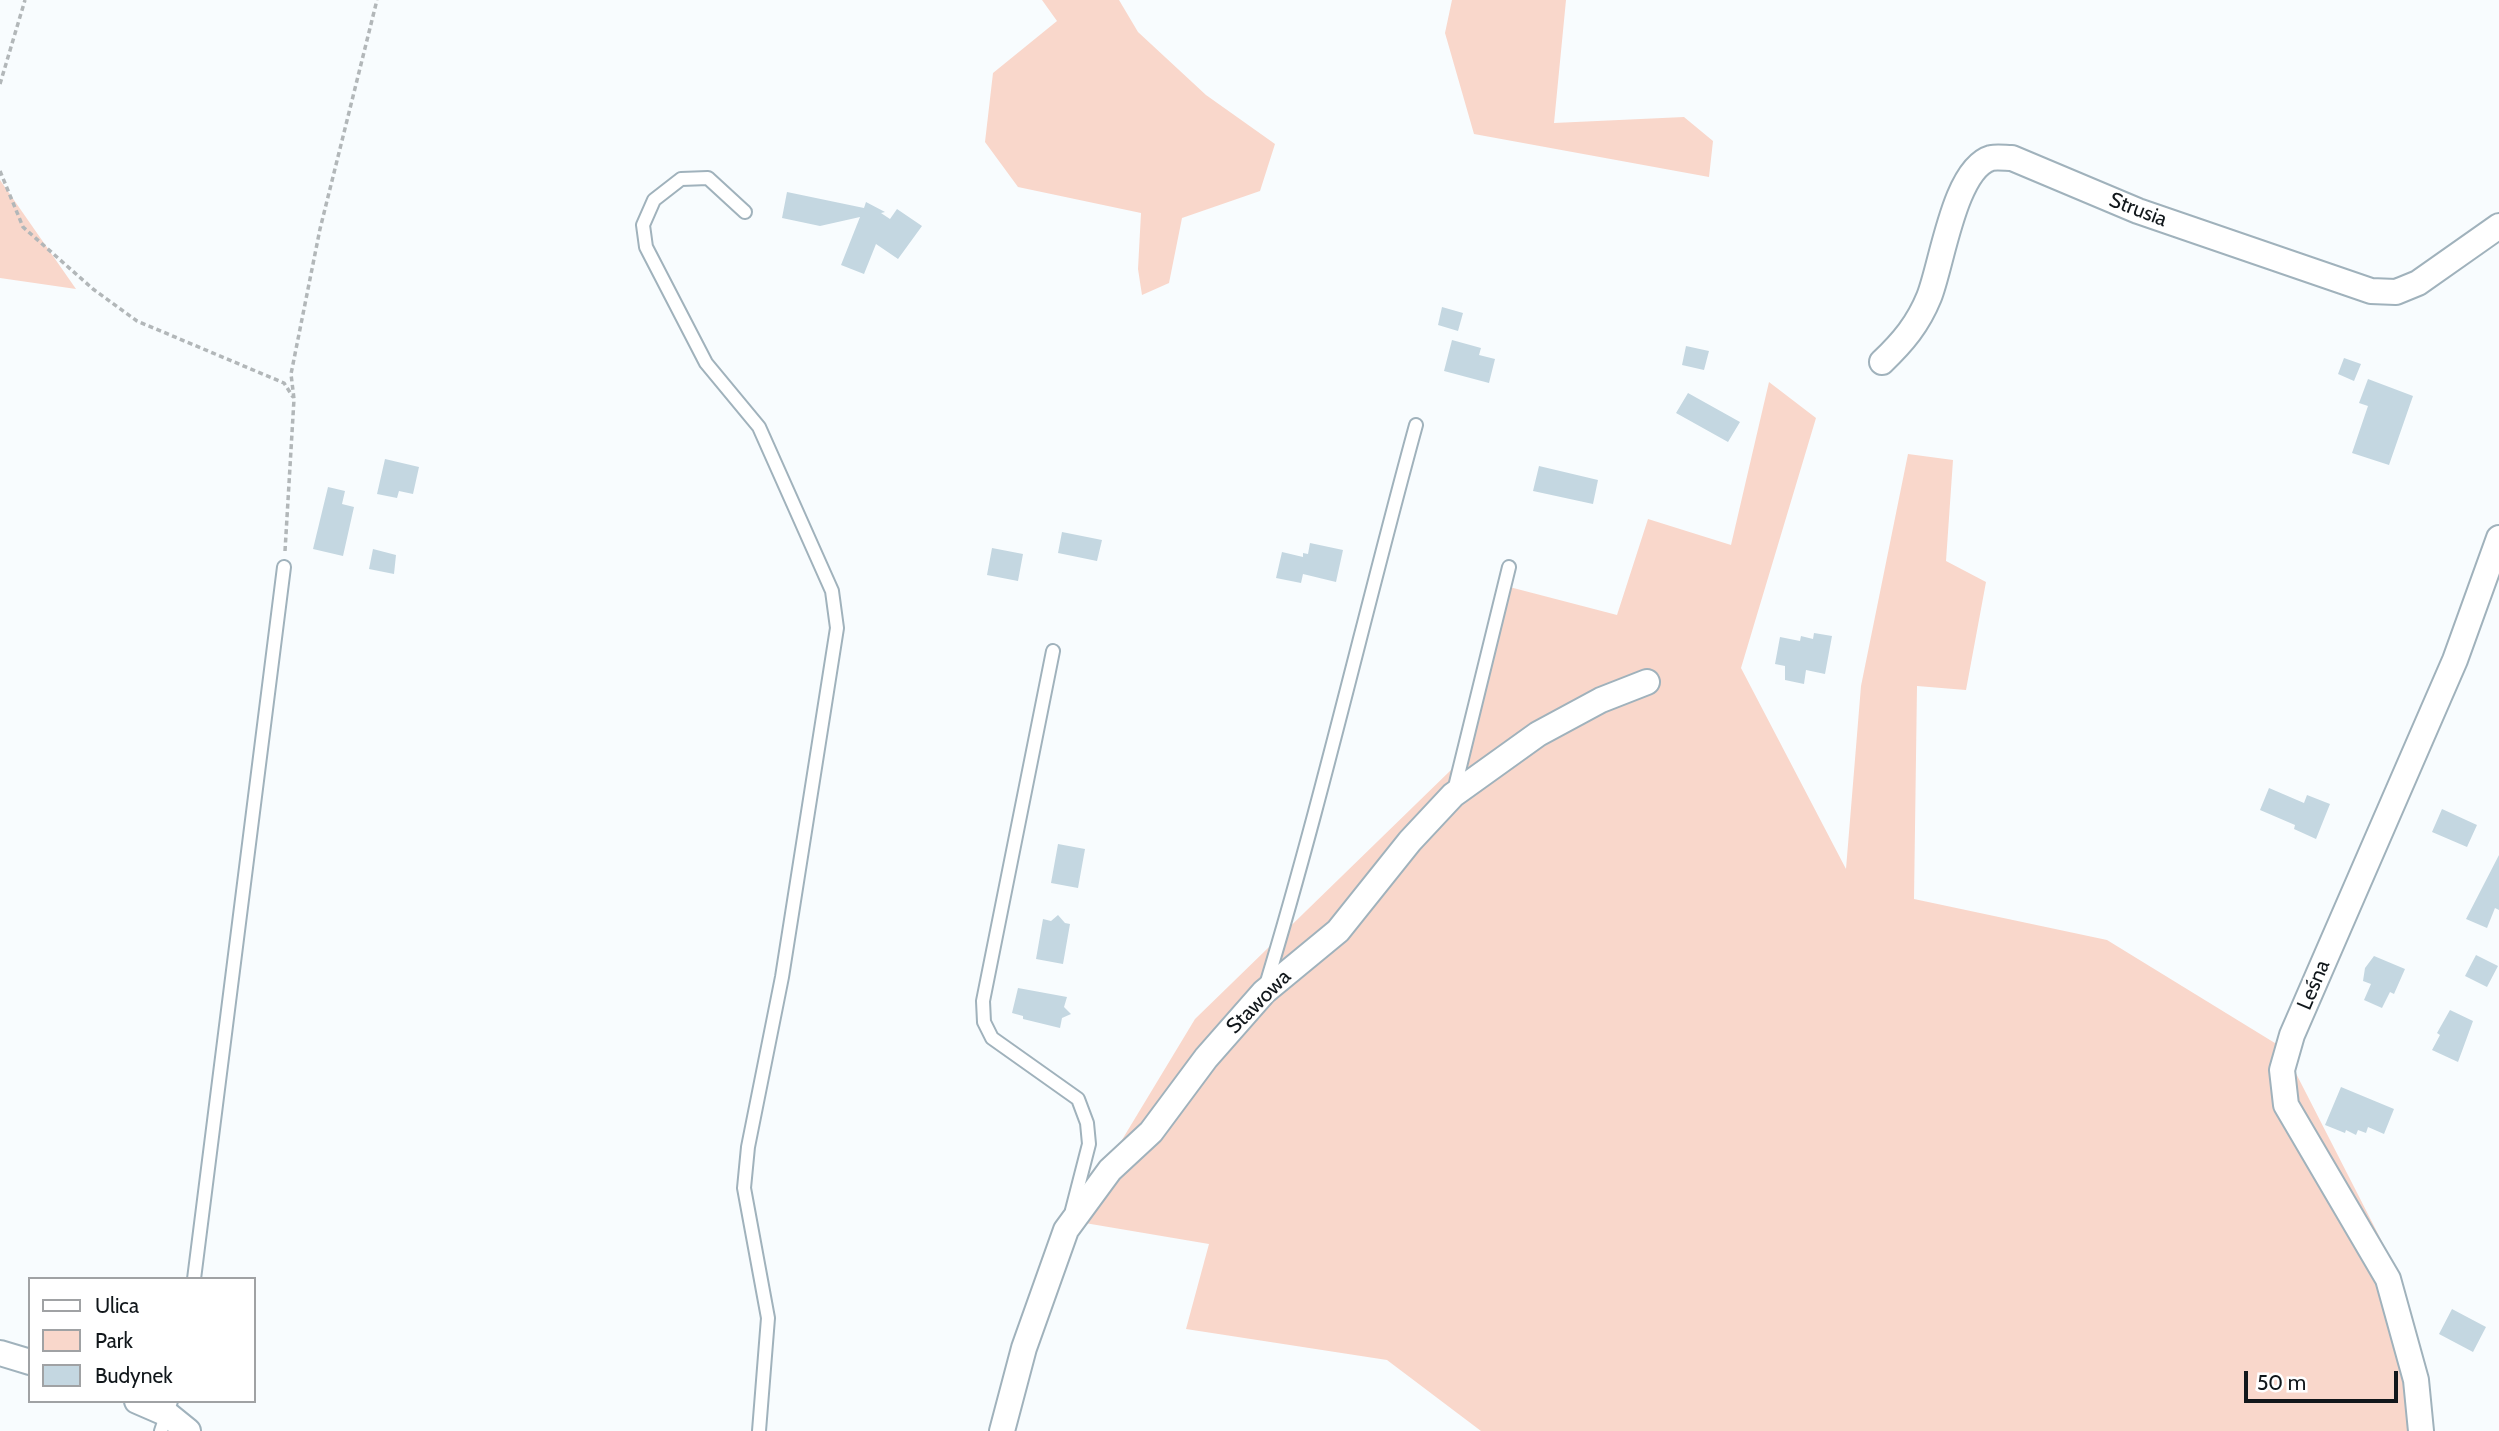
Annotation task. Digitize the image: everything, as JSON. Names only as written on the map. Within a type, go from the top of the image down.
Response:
[{"type":"street","name":"Strusia","points":[[1882,362],[1908,337],[1929,297],[1961,192],[1972,172],[1990,158],[2012,158],[2138,211],[2371,291],[2396,292],[2418,283],[2499,226]]},
{"type":"street","name":"Leśna","points":[[2421,1431],[2416,1380],[2388,1279],[2286,1105],[2282,1070],[2292,1035],[2455,660],[2499,538]]},
{"type":"street","name":"Stawowa","points":[[1002,1431],[1024,1348],[1066,1230],[1110,1170],[1151,1132],[1206,1058],[1264,992],[1338,930],[1410,841],[1453,795],[1538,734],[1601,700],[1647,682]]},
{"type":"street","points":[[0,1353],[28,1361]]},
{"type":"street","points":[[141,1403],[166,1415],[188,1431]]},
{"type":"lane","points":[[745,212],[708,178],[681,179],[654,200],[643,225],[646,247],[706,363],[759,427],[832,591],[837,628],[782,976],[748,1147],[744,1188],[768,1318],[759,1431]]},
{"type":"lane","points":[[1264,992],[1299,876],[1364,612],[1416,425]]},
{"type":"lane","points":[[194,1277],[284,567]]},
{"type":"lane","points":[[1453,795],[1509,567]]},
{"type":"lane","points":[[1053,652],[983,1001],[984,1022],[992,1038],[1078,1099],[1087,1123],[1090,1144],[1066,1230]]},
{"type":"path","points":[[0,84],[25,0]]},
{"type":"path","points":[[284,567],[294,399],[292,374],[320,229],[377,0]]},
{"type":"path","points":[[0,171],[23,227],[93,289],[137,321],[284,383],[294,399]]},
{"type":"green space","points":[[1042,0],[1119,0],[1138,32],[1206,95],[1275,144],[1260,191],[1182,218],[1169,283],[1142,295],[1138,269],[1141,213],[1018,187],[985,142],[993,73],[1057,21]]},
{"type":"green space","points":[[1452,0],[1566,0],[1554,123],[1684,117],[1713,141],[1709,177],[1474,134],[1445,33]]},
{"type":"green space","points":[[0,180],[76,289],[0,278]]},
{"type":"green space","points":[[1769,382],[1816,418],[1741,668],[1846,869],[1861,686],[1908,454],[1953,460],[1946,561],[1986,582],[1966,690],[1917,686],[1914,899],[2107,940],[2283,1048],[2396,1269],[2414,1431],[1481,1431],[1387,1360],[1186,1329],[1209,1244],[1073,1221],[1195,1019],[1452,769],[1498,584],[1617,615],[1648,519],[1731,545]]},
{"type":"building","points":[[787,192],[864,208],[866,202],[885,212],[881,213],[890,219],[897,209],[922,226],[898,259],[876,244],[864,274],[841,265],[860,217],[820,226],[782,218]]},
{"type":"building","points":[[1442,307],[1463,313],[1458,331],[1438,325]]},
{"type":"building","points":[[1452,340],[1481,348],[1479,355],[1495,359],[1489,383],[1444,371]]},
{"type":"building","points":[[1686,346],[1709,351],[1704,370],[1682,365]]},
{"type":"building","points":[[2344,358],[2361,364],[2354,381],[2338,374]]},
{"type":"building","points":[[2368,379],[2413,396],[2389,465],[2352,453],[2368,406],[2359,403]]},
{"type":"building","points":[[1688,393],[1740,422],[1728,442],[1676,413]]},
{"type":"building","points":[[385,459],[419,467],[413,494],[399,491],[397,498],[377,494]]},
{"type":"building","points":[[1539,466],[1598,480],[1593,504],[1533,491]]},
{"type":"building","points":[[328,487],[345,491],[342,504],[354,507],[343,556],[313,549]]},
{"type":"building","points":[[1062,532],[1102,540],[1097,561],[1058,553]]},
{"type":"building","points":[[1310,543],[1343,550],[1336,582],[1303,574],[1301,583],[1276,578],[1282,552],[1303,557],[1303,553],[1308,554]]},
{"type":"building","points":[[992,548],[1023,554],[1018,581],[987,575]]},
{"type":"building","points":[[373,549],[396,555],[394,574],[369,569]]},
{"type":"building","points":[[1814,633],[1832,636],[1825,674],[1806,670],[1804,684],[1785,680],[1785,666],[1775,664],[1780,637],[1800,641],[1801,636],[1813,639]]},
{"type":"building","points":[[2269,788],[2304,803],[2307,795],[2330,804],[2316,839],[2294,829],[2295,825],[2260,810]]},
{"type":"building","points":[[2442,809],[2477,825],[2467,847],[2432,832]]},
{"type":"building","points":[[1058,844],[1085,849],[1078,888],[1051,883]]},
{"type":"building","points":[[2499,855],[2499,910],[2495,908],[2487,928],[2466,919]]},
{"type":"building","points":[[1058,915],[1065,923],[1070,924],[1063,964],[1036,959],[1043,919],[1051,921]]},
{"type":"building","points":[[2476,955],[2498,966],[2487,987],[2465,976]]},
{"type":"building","points":[[2374,956],[2405,969],[2394,994],[2390,992],[2382,1008],[2364,1000],[2371,984],[2363,981],[2365,968]]},
{"type":"building","points":[[1018,988],[1067,997],[1064,1007],[1071,1014],[1062,1018],[1060,1028],[1023,1019],[1023,1016],[1012,1013]]},
{"type":"building","points":[[2450,1010],[2473,1021],[2458,1062],[2432,1050],[2440,1035],[2437,1033]]},
{"type":"building","points":[[2341,1087],[2394,1109],[2384,1134],[2368,1127],[2366,1133],[2358,1130],[2356,1135],[2325,1125]]},
{"type":"building","points":[[2452,1309],[2486,1327],[2473,1352],[2439,1334]]}]
